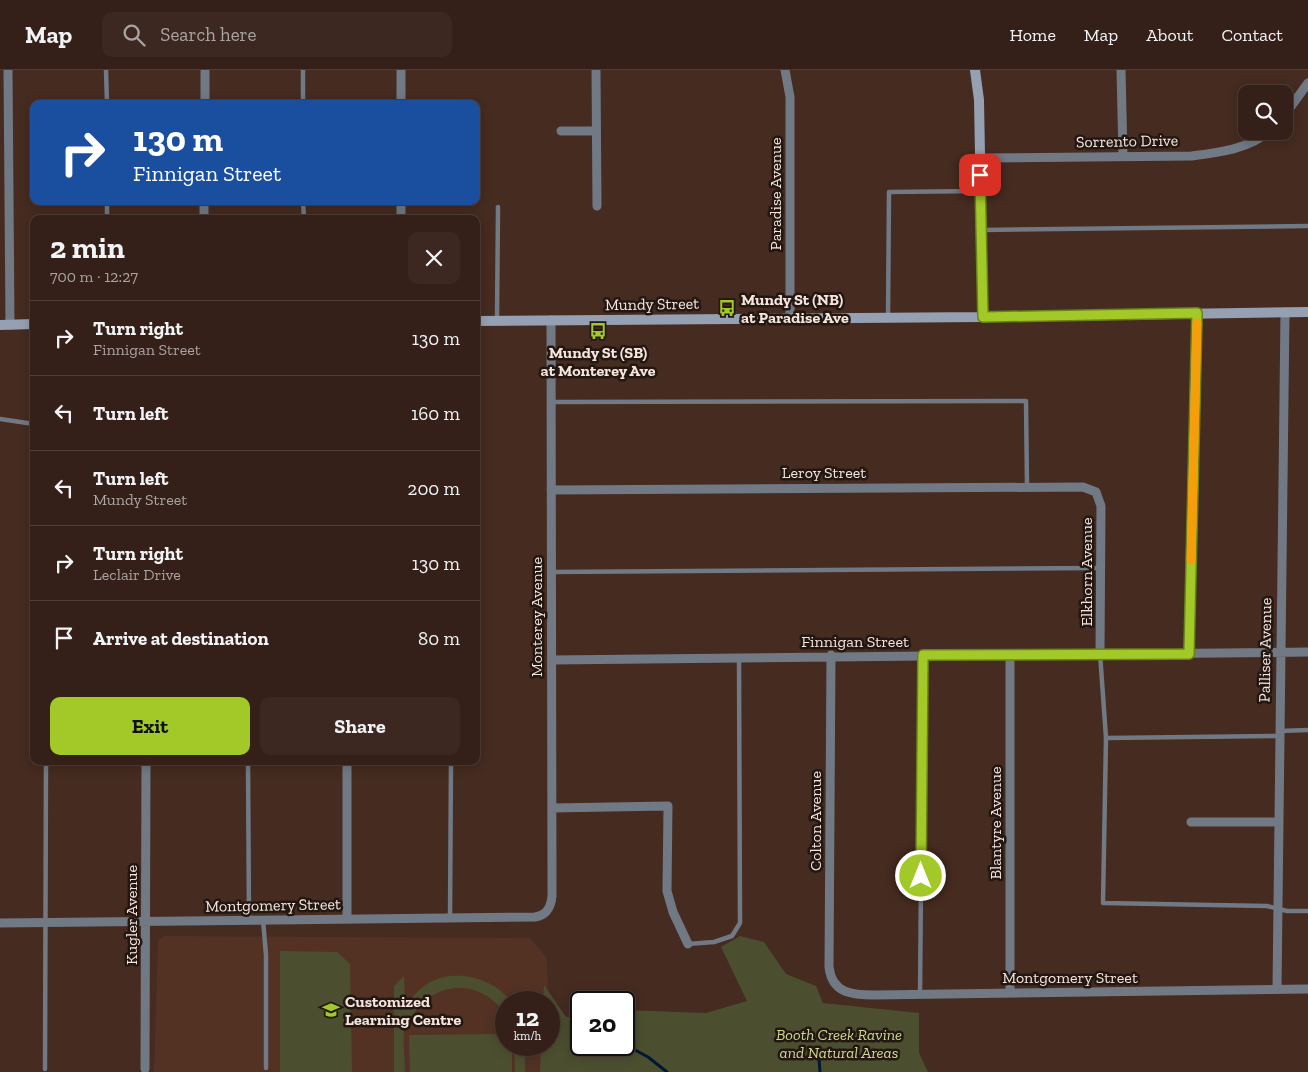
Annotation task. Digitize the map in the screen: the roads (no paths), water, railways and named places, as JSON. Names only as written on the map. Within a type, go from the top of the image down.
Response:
[{"type":"street","points":[[8,70],[4,147],[5,325],[30,324]]},
{"type":"street","points":[[205,70],[205,100]]},
{"type":"street","points":[[401,70],[401,100]]},
{"type":"street","points":[[596,70],[597,206]]},
{"type":"street","name":"Paradise Avenue","points":[[785,70],[790,97],[790,318]]},
{"type":"street","points":[[975,70],[979,100],[983,317]]},
{"type":"street","points":[[1121,70],[1123,156]]},
{"type":"street","points":[[1293,104],[1308,83]]},
{"type":"street","points":[[561,131],[596,131]]},
{"type":"street","name":"Sorrento Drive","points":[[980,158],[1206,154],[1257,140]]},
{"type":"street","name":"Palliser Avenue","points":[[1276,989],[1285,312]]},
{"type":"street","name":"Mundy Street","points":[[480,321],[983,317],[1308,312]]},
{"type":"street","name":"Monterey Avenue","points":[[546,912],[551,905],[552,896],[551,320]]},
{"type":"street","name":"Leroy Street","points":[[551,490],[1076,486],[1096,492]]},
{"type":"street","name":"Elkhorn Avenue","points":[[1096,492],[1101,506],[1100,653]]},
{"type":"street","name":"Finnigan Street","points":[[552,660],[831,655],[1308,652]]},
{"type":"street","name":"Colton Avenue","points":[[831,655],[829,967],[830,976],[835,985]]},
{"type":"street","name":"Blantyre Avenue","points":[[1010,655],[1010,992]]},
{"type":"street","name":"Kugler Avenue","points":[[145,1069],[146,765]]},
{"type":"street","points":[[347,765],[347,919]]},
{"type":"street","points":[[552,808],[668,806],[667,891],[673,912],[688,944]]},
{"type":"street","points":[[1191,822],[1278,822]]},
{"type":"street","name":"Montgomery Street","points":[[0,922],[535,917],[546,912]]},
{"type":"street","name":"Montgomery Street","points":[[835,985],[840,990],[857,995],[1308,989]]},
{"type":"lane","points":[[106,70],[106,100]]},
{"type":"lane","points":[[303,70],[303,100]]},
{"type":"lane","points":[[888,318],[889,192],[980,191]]},
{"type":"lane","points":[[497,320],[498,206]]},
{"type":"lane","points":[[981,230],[1308,226]]},
{"type":"lane","points":[[1189,654],[1197,313]]},
{"type":"lane","points":[[552,402],[1026,401],[1027,486]]},
{"type":"lane","points":[[0,419],[30,423]]},
{"type":"lane","points":[[551,572],[1102,568]]},
{"type":"lane","points":[[1100,653],[1106,738],[1103,903],[1267,906],[1277,909],[1308,911]]},
{"type":"lane","points":[[920,995],[923,655]]},
{"type":"lane","points":[[688,944],[714,942],[732,936],[740,923],[740,657]]},
{"type":"lane","points":[[1106,738],[1279,734],[1308,730]]},
{"type":"lane","points":[[45,1069],[46,765]]},
{"type":"lane","points":[[248,765],[249,920]]},
{"type":"lane","points":[[450,918],[451,765]]},
{"type":"lane","points":[[263,920],[266,955],[266,1068]]},
{"type":"waterway","points":[[635,1050],[648,1057],[667,1072]]},
{"type":"waterway","points":[[819,1059],[820,1072]]},
{"type":"place","name":"Mundy St (NB) at Paradise Ave","points":[[727,308]]},
{"type":"place","name":"Mundy St (SB) at Monterey Ave","points":[[598,331]]},
{"type":"place","name":"Customized Learning Centre","points":[[331,1010]]},
{"type":"park label","name":"Booth Creek Ravine and Natural Areas","points":[[839,1043]]}]
